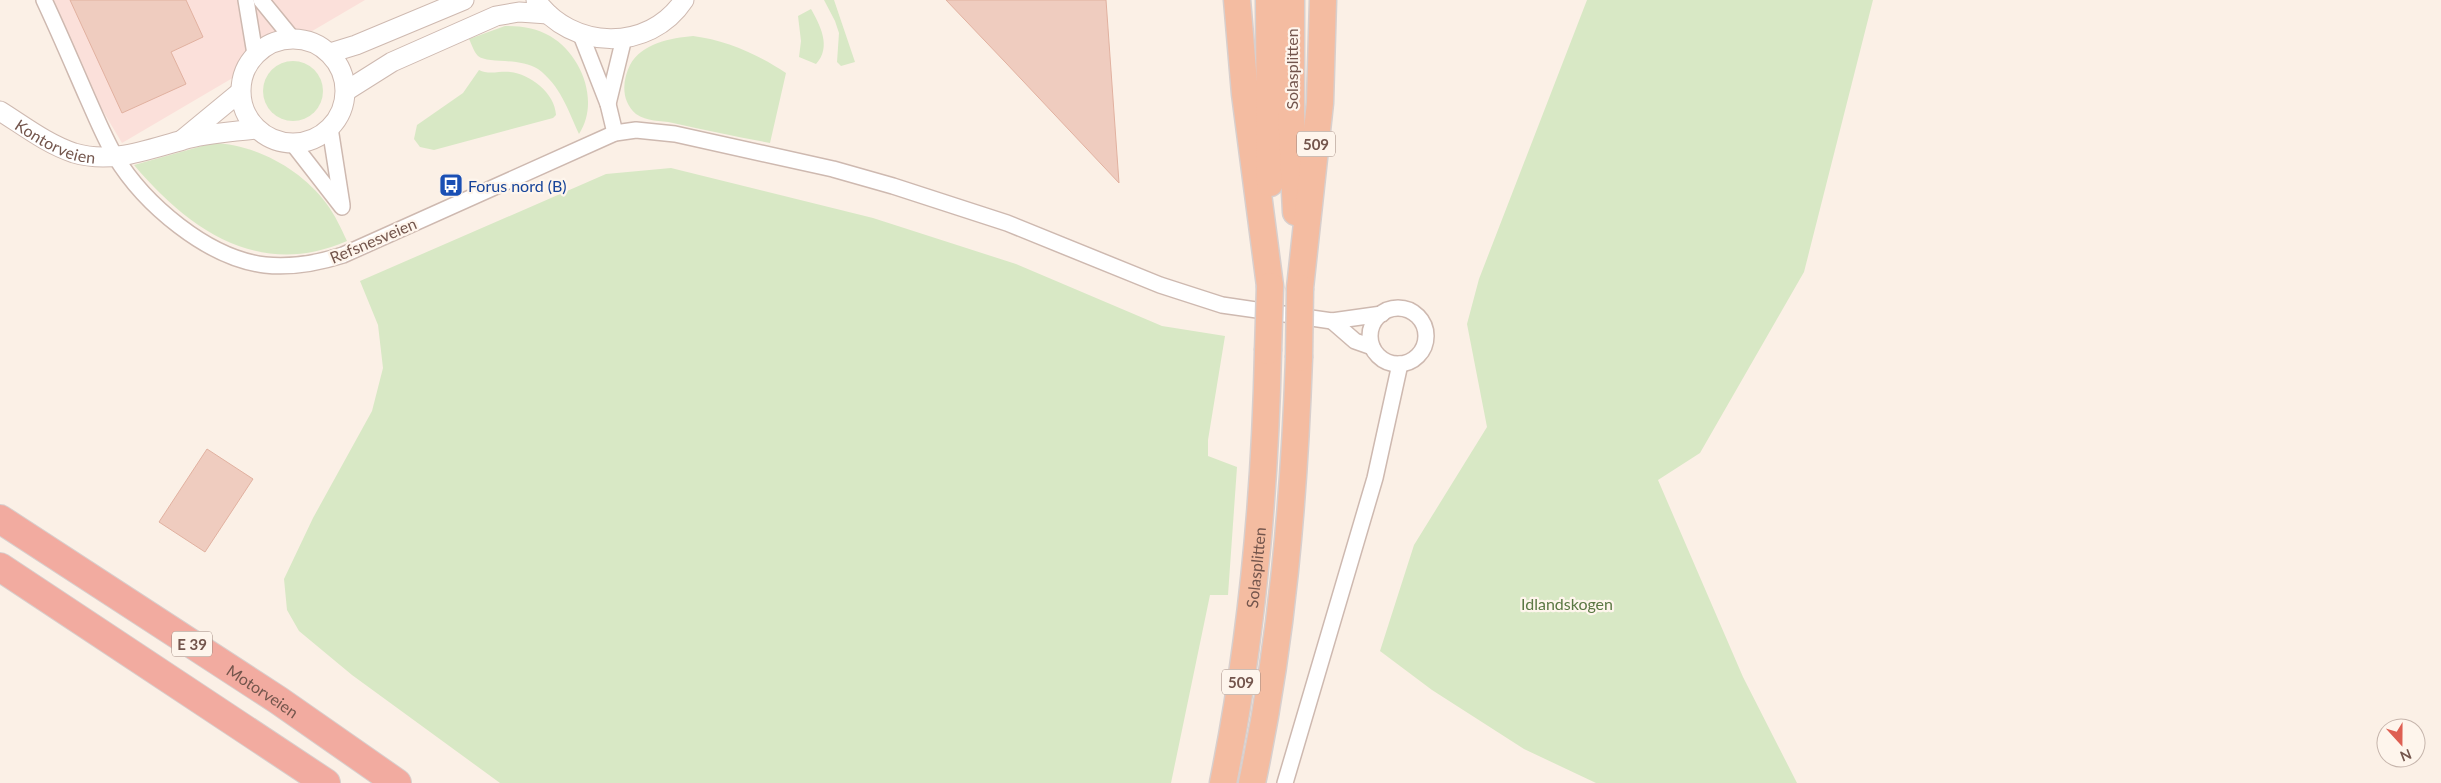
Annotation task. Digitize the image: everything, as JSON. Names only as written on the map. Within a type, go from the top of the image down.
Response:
[{"type":"highway","name":"509","points":[[1237,0],[1245,94],[1270,286]]},
{"type":"highway","name":"Solasplitten","points":[[1223,783],[1249,634],[1266,449],[1270,286],[1269,0]]},
{"type":"highway","name":"Solasplitten","points":[[1252,783],[1270,687],[1284,581],[1295,454],[1300,288],[1291,112],[1291,0]]},
{"type":"highway","name":"509","points":[[1300,288],[1320,103],[1323,0]]},
{"type":"highway","name":"Motorveien","points":[[0,519],[278,700],[397,783]]},
{"type":"highway","name":"E 39","points":[[0,567],[326,783]]},
{"type":"street","name":"Refsnesveien","points":[[44,0],[116,157],[129,176],[157,207],[200,239],[222,252],[246,261],[264,265],[285,266],[323,261],[343,254],[615,133],[636,130],[675,134],[833,170],[912,192],[1007,223],[1192,296],[1222,305],[1332,321],[1382,314]]},
{"type":"street","points":[[246,0],[255,54]]},
{"type":"street","points":[[261,0],[292,38]]},
{"type":"street","points":[[330,53],[356,45],[464,0]]},
{"type":"street","points":[[346,90],[392,62],[496,16],[542,7],[569,30],[581,35],[610,40],[624,38],[653,28],[666,20],[684,0]]},
{"type":"street","points":[[581,35],[608,104],[615,133]]},
{"type":"street","points":[[292,38],[312,42],[330,53],[342,70],[346,90],[342,111],[330,128],[313,140],[292,144],[272,140],[255,129],[244,112],[240,92],[243,71],[255,54],[272,42],[292,38]]},
{"type":"street","points":[[608,104],[624,38]]},
{"type":"street","points":[[183,140],[240,92]]},
{"type":"street","name":"Kontorveien","points":[[0,111],[45,140],[73,152],[100,157],[116,157],[142,152],[183,140],[255,129]]},
{"type":"street","points":[[292,144],[342,206],[330,128]]},
{"type":"street","points":[[1332,321],[1355,341],[1372,347],[1383,360],[1400,364],[1411,361],[1422,351],[1426,335],[1424,327],[1419,318],[1411,312],[1391,309],[1376,319],[1370,332],[1372,347]]},
{"type":"street","points":[[1285,783],[1375,478],[1400,364]]},
{"type":"shaded area","points":[[37,0],[365,0],[122,143]]},
{"type":"green space","points":[[824,0],[834,0],[855,62],[841,66],[837,62],[839,33]]},
{"type":"green space","name":"Idlandskogen","points":[[1587,0],[1873,0],[1804,272],[1700,453],[1658,480],[1743,677],[1797,783],[1596,783],[1524,749],[1432,690],[1380,651],[1414,545],[1487,427],[1467,324],[1479,279]]},
{"type":"green space","points":[[811,9],[821,29],[824,43],[821,57],[816,64],[799,57],[801,41],[798,16]]},
{"type":"green space","points":[[505,26],[517,26],[545,33],[561,44],[571,55],[579,67],[587,94],[588,108],[579,134],[558,90],[546,75],[531,65],[489,60],[478,56],[469,39]]},
{"type":"green space","points":[[693,36],[718,41],[742,49],[786,73],[770,143],[673,123],[649,120],[640,117],[631,109],[625,97],[624,84],[627,71],[635,58],[642,51],[658,43]]},
{"type":"green space","points":[[293,61],[309,66],[314,70],[318,75],[323,91],[318,107],[314,112],[309,116],[293,121],[277,116],[272,112],[268,107],[263,91],[268,75],[272,70],[277,66]]},
{"type":"green space","points":[[479,70],[490,73],[510,72],[525,76],[546,92],[555,107],[556,115],[553,118],[434,150],[420,147],[414,139],[417,125],[463,93]]},
{"type":"green space","points":[[213,143],[229,144],[261,153],[304,179],[326,203],[347,241],[315,251],[285,254],[256,251],[229,242],[203,228],[179,210],[134,165]]},
{"type":"green space","points":[[671,168],[873,218],[1016,264],[1162,326],[1225,336],[1208,440],[1208,456],[1237,467],[1228,595],[1210,595],[1171,783],[500,783],[352,675],[299,631],[287,610],[284,579],[313,518],[372,411],[383,368],[378,325],[360,281],[606,174]]},
{"type":"building","points":[[70,0],[186,0],[203,37],[171,52],[186,84],[122,113]]},
{"type":"building","points":[[946,0],[1106,0],[1119,183],[1006,63]]},
{"type":"building","points":[[207,449],[253,479],[205,552],[159,522]]},
{"type":"place","name":"Forus nord (B)","points":[[451,185]]}]
